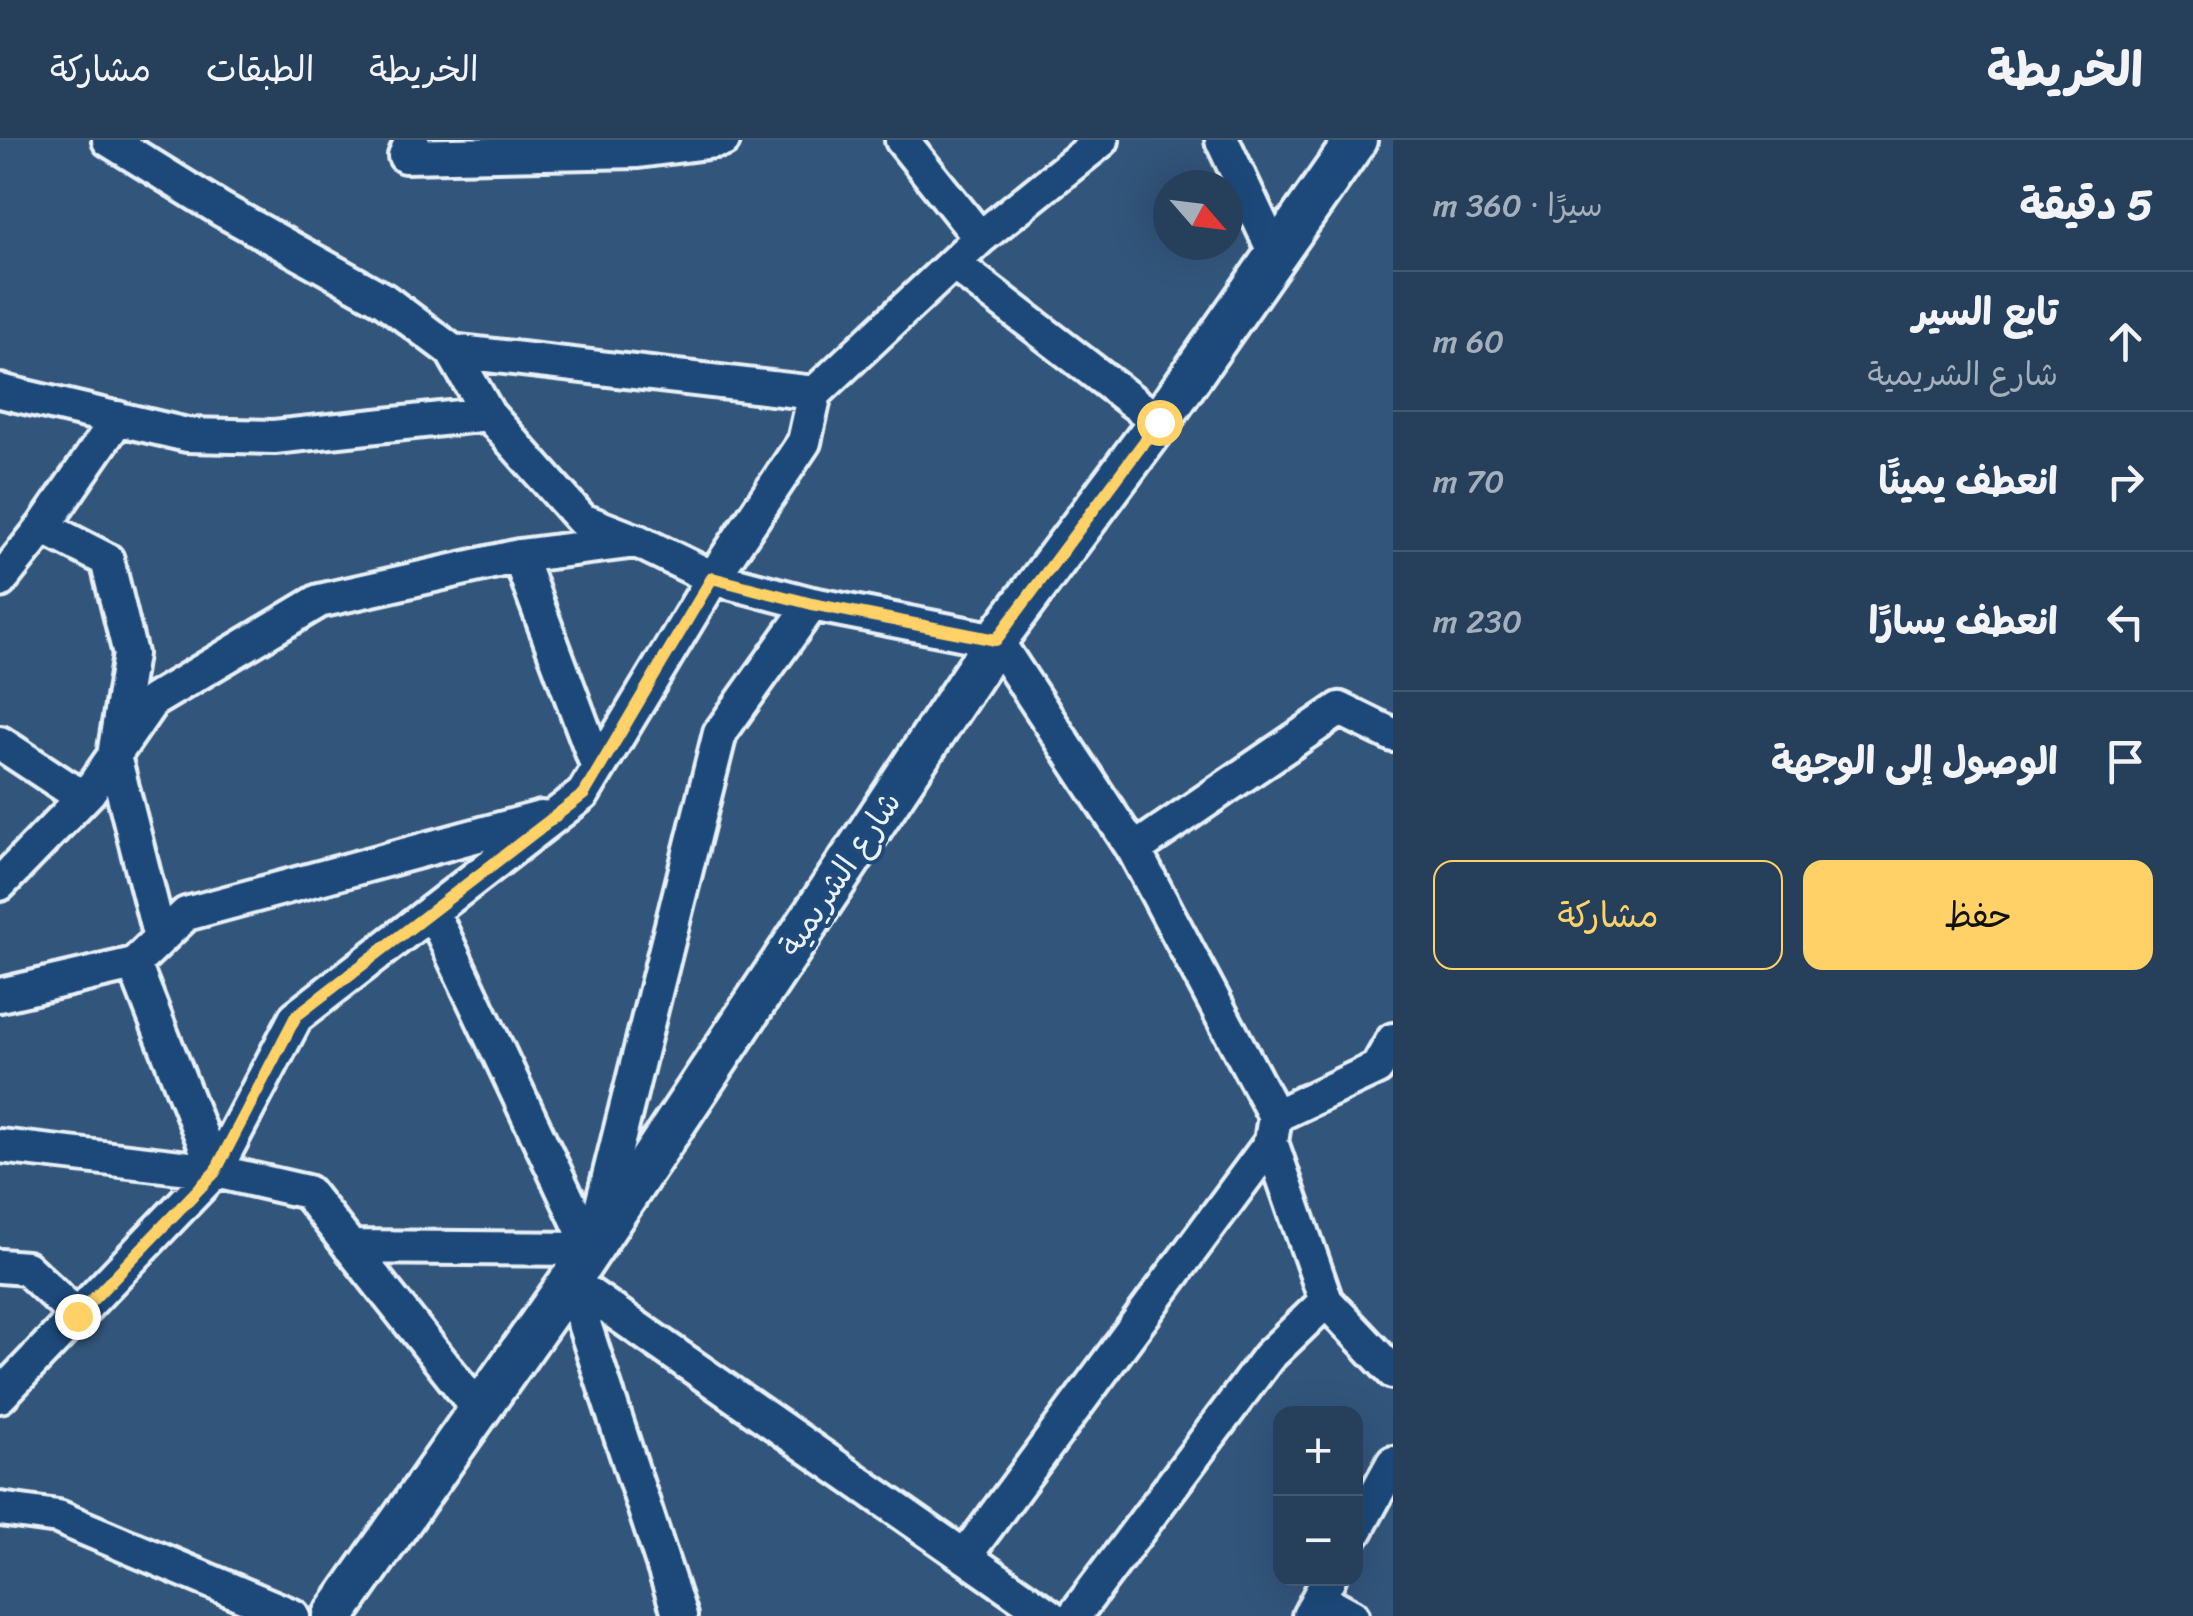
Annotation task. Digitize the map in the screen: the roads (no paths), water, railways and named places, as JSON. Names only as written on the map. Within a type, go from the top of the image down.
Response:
[{"type":"street","points":[[109,140],[222,210],[384,300],[452,351],[488,414],[582,520],[712,578],[812,604],[996,640],[1134,850],[1273,1129],[1326,1301],[1393,1372]]},
{"type":"street","points":[[412,140],[404,156],[723,140]]},
{"type":"street","points":[[902,140],[980,238]]},
{"type":"street","points":[[0,1396],[215,1172],[296,1016],[584,794],[712,578],[804,442],[815,393],[980,238],[1102,140]]},
{"type":"street","points":[[1222,140],[1277,258]]},
{"type":"street","name":"شارع الشريمية","points":[[334,1616],[580,1265],[996,640],[1159,422],[1356,140]]},
{"type":"street","points":[[954,264],[1159,422]]},
{"type":"street","points":[[452,351],[815,393]]},
{"type":"street","points":[[0,391],[187,435],[274,437],[488,414]]},
{"type":"street","points":[[0,581],[43,527],[118,418]]},
{"type":"street","points":[[43,527],[107,560],[130,654],[114,756],[160,938]]},
{"type":"street","points":[[0,884],[84,798],[152,700],[319,601],[519,556],[637,542]]},
{"type":"street","points":[[519,556],[598,768]]},
{"type":"street","points":[[580,1265],[720,733],[812,604]]},
{"type":"street","points":[[1134,850],[1340,709],[1393,734]]},
{"type":"street","points":[[0,743],[84,798]]},
{"type":"street","points":[[0,995],[134,964],[186,914],[558,813]]},
{"type":"street","points":[[432,911],[580,1265],[680,1616]]},
{"type":"street","points":[[134,964],[215,1172]]},
{"type":"street","points":[[965,1556],[1273,1129],[1377,1068],[1393,1040]]},
{"type":"street","points":[[0,1146],[215,1172],[307,1192],[478,1410]]},
{"type":"street","points":[[350,1247],[580,1265],[1050,1616]]},
{"type":"street","points":[[0,1266],[26,1268],[77,1316]]},
{"type":"street","points":[[1074,1616],[1268,1356],[1326,1301]]},
{"type":"street","points":[[1363,1518],[1393,1463]]},
{"type":"street","points":[[0,1509],[58,1516],[293,1616]]},
{"type":"street","points":[[1319,1598],[1352,1616]]}]
